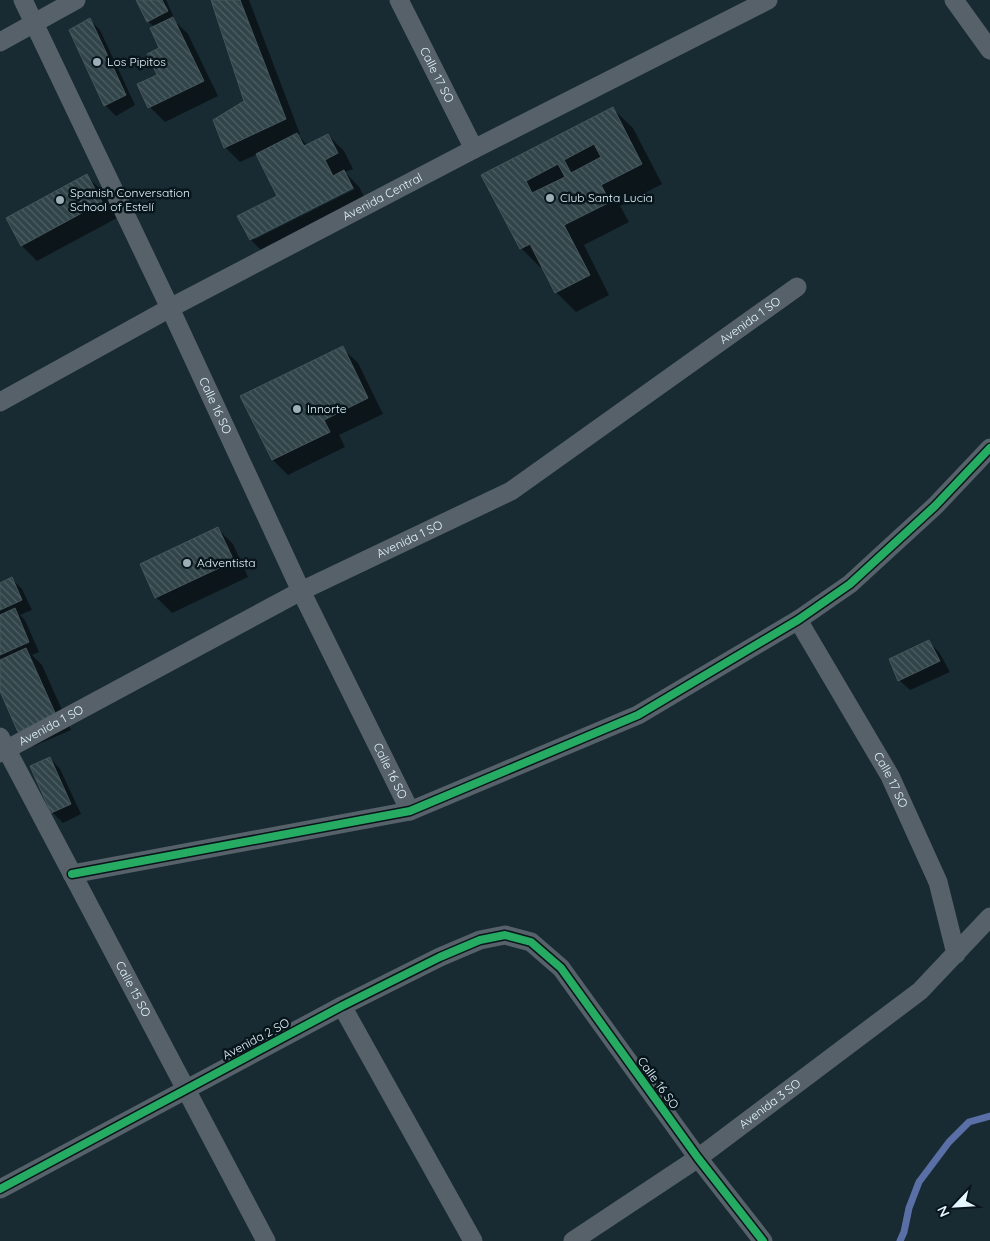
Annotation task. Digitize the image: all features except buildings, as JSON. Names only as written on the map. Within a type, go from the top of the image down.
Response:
[{"type":"street","name":"Calle 16 SO","points":[[23,0],[170,308],[300,591],[410,811]]},
{"type":"street","points":[[0,42],[76,0]]},
{"type":"street","name":"Calle 17 SO","points":[[399,0],[474,149]]},
{"type":"street","name":"Avenida Central","points":[[0,402],[170,308],[474,149],[768,0]]},
{"type":"street","points":[[954,0],[990,50]]},
{"type":"street","name":"Avenida 1 SO","points":[[2,747],[300,591],[512,491],[797,287]]},
{"type":"street","points":[[72,874],[410,811],[638,715],[798,620],[850,584],[935,506],[990,448]]},
{"type":"street","name":"Calle 17 SO","points":[[798,620],[890,776],[938,882],[956,954]]},
{"type":"street","name":"Calle 15 SO","points":[[2,747],[187,1089],[266,1241]]},
{"type":"street","name":"Avenida 3 SO","points":[[573,1241],[698,1158],[920,991],[990,917]]},
{"type":"street","name":"Avenida 2 SO","points":[[0,1188],[342,1006],[440,957],[480,940],[505,935],[531,942]]},
{"type":"street","name":"Calle 16 SO","points":[[531,942],[562,968],[698,1158],[763,1241]]},
{"type":"street","points":[[342,1006],[473,1241]]},
{"type":"waterway","points":[[900,1241],[909,1208],[919,1182],[949,1142],[969,1122],[990,1116]]},
{"type":"cycle path","points":[[72,874],[410,811],[638,715],[798,620],[850,584],[935,506],[990,448]]},
{"type":"cycle path","points":[[0,1189],[342,1006],[440,957],[480,940],[505,935],[531,942],[561,968],[698,1158],[763,1241]]},
{"type":"place","name":"Los Pipitos","points":[[97,62]]},
{"type":"place","name":"Club Santa Lucia","points":[[550,198]]},
{"type":"place","name":"Spanish Conversation School of Estelí","points":[[60,200]]},
{"type":"place","name":"Innorte","points":[[297,409]]},
{"type":"place","name":"Adventista","points":[[187,563]]}]
